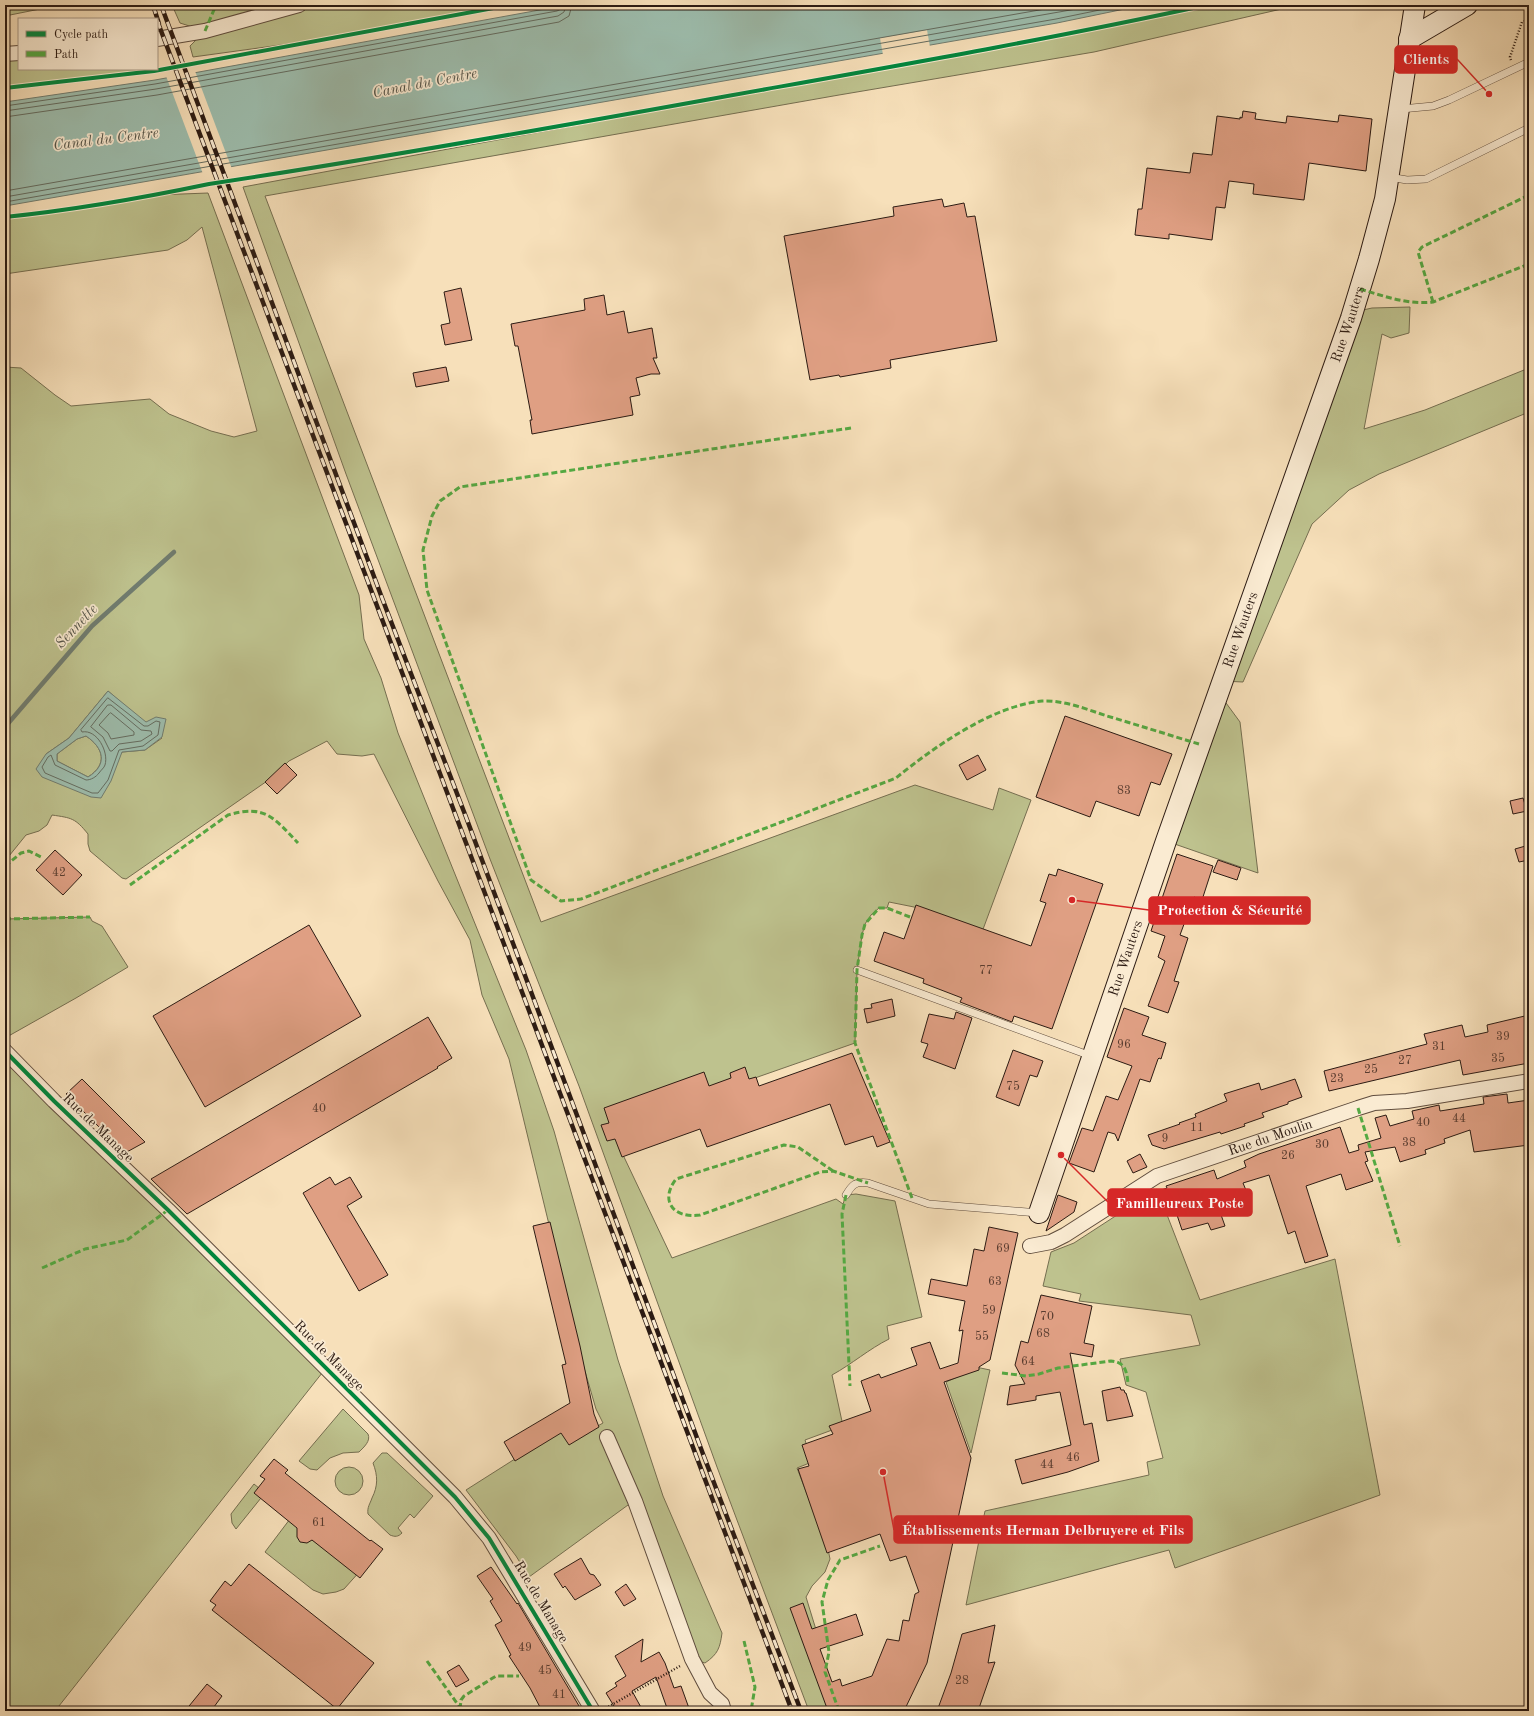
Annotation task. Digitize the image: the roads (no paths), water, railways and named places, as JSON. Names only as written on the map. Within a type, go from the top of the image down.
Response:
[{"type":"street","points":[[158,39],[205,31],[298,5]]},
{"type":"street","name":"Rue Wauters","points":[[1039,1213],[1166,841],[1351,318],[1378,229],[1388,177],[1415,5]]},
{"type":"street","points":[[1409,39],[1467,5]]},
{"type":"street","points":[[5,54],[18,53]]},
{"type":"street","name":"Rue de Manage","points":[[5,1052],[168,1210],[446,1488],[469,1513],[496,1550],[593,1711]]},
{"type":"street","name":"Rue du Moulin","points":[[1030,1246],[1051,1242],[1065,1235],[1157,1176],[1267,1138],[1374,1103],[1407,1101],[1529,1081]]},
{"type":"street","points":[[607,1437],[635,1501],[692,1659],[710,1693],[722,1704],[724,1711]]},
{"type":"lane","points":[[1398,109],[1434,106],[1529,62]]},
{"type":"lane","points":[[1388,177],[1407,180],[1426,179],[1529,128]]},
{"type":"lane","points":[[856,970],[1093,1057]]},
{"type":"lane","points":[[846,1195],[852,1184],[859,1182],[868,1183],[929,1204],[1039,1213]]},
{"type":"water","name":"Canal du Centre","points":[[567,5],[1144,5],[1057,23],[5,206],[5,102],[155,80]]},
{"type":"water","points":[[108,691],[146,722],[156,717],[166,719],[162,737],[145,750],[122,752],[111,781],[101,798],[91,797],[42,777],[36,769],[46,754],[69,738]],"holes":[[[86,736],[100,751],[101,762],[99,767],[88,777],[57,761],[57,754],[77,739]]]},
{"type":"waterway","name":"Sennette","points":[[5,727],[92,626],[174,552]]},
{"type":"railway","points":[[153,5],[157,18]]},
{"type":"railway","points":[[161,5],[703,1454],[801,1711]]},
{"type":"railway","points":[[158,23],[792,1711]]},
{"type":"place","name":"Clients","points":[[1489,94]]},
{"type":"place","name":"Protection & Sécurité","points":[[1072,900]]},
{"type":"place","name":"Familleureux Poste","points":[[1061,1155]]},
{"type":"place","name":"Établissements Herman Delbruyere et Fils","points":[[883,1472]]}]
